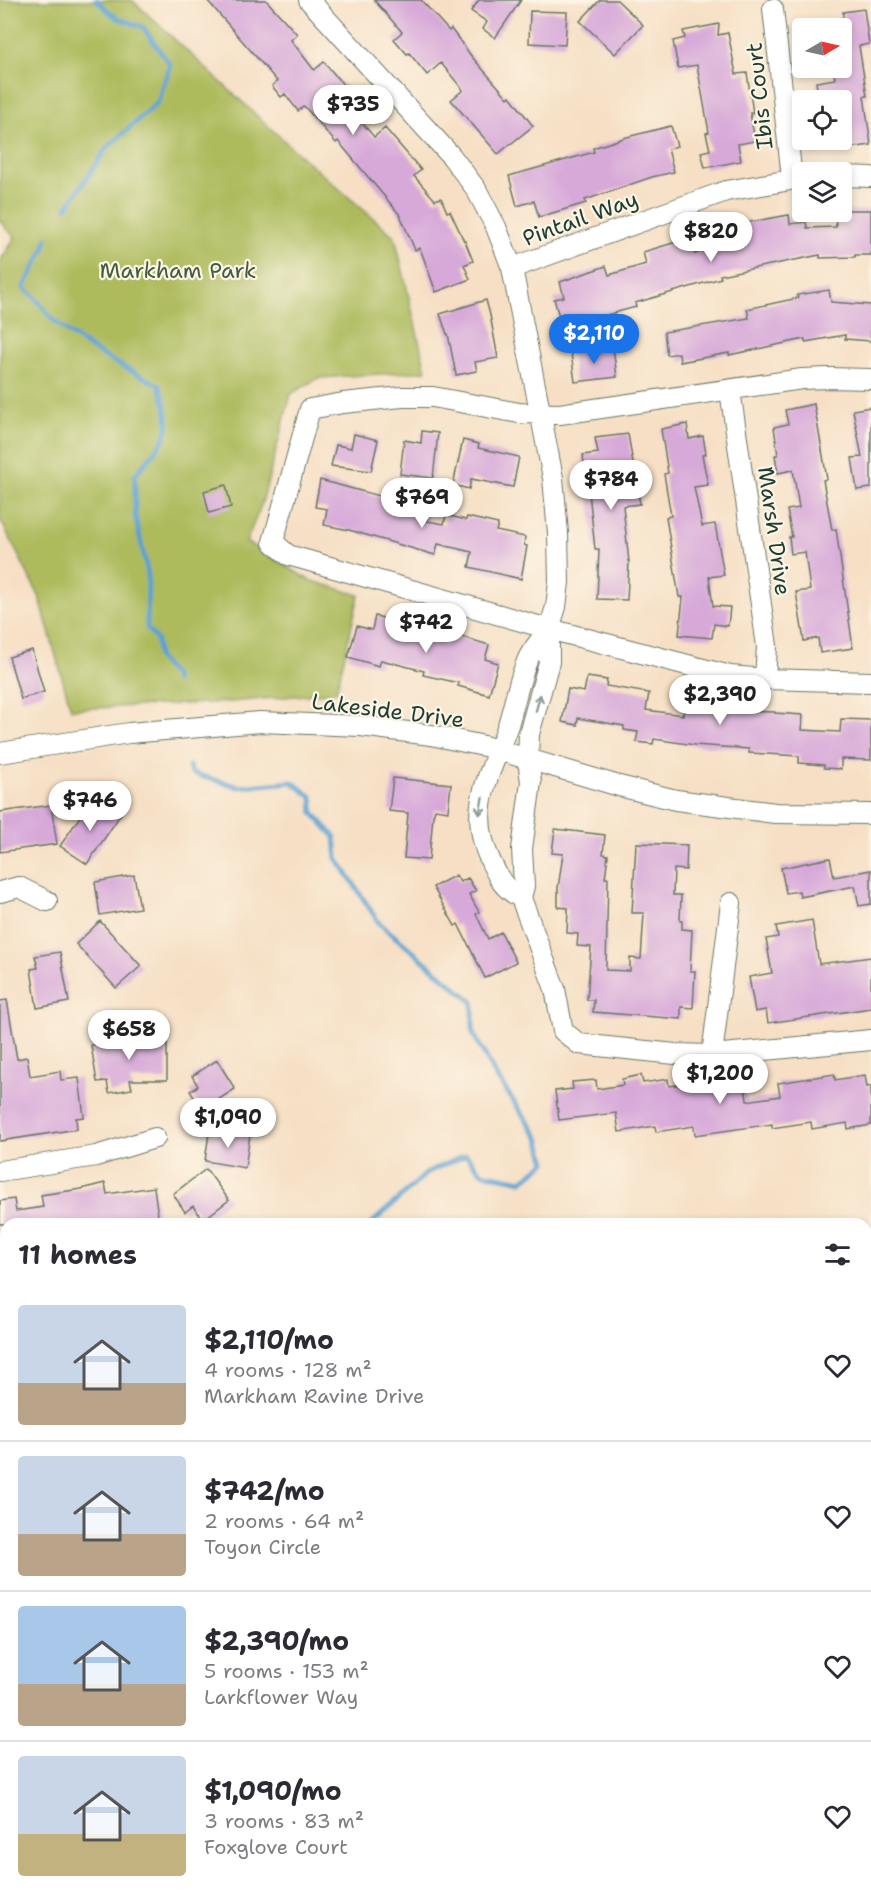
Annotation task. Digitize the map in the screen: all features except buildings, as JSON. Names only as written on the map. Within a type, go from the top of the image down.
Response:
[{"type":"street","points":[[309,0],[452,157],[476,189],[496,227],[512,268],[553,478],[558,533],[559,582],[556,607],[549,629],[549,662],[529,734],[528,760],[531,782],[524,823],[522,849],[524,886],[521,898],[555,989],[563,1030],[579,1044],[675,1054],[712,1055],[871,1040]]},
{"type":"street","name":"Ibis Court","points":[[773,9],[795,162]]},
{"type":"street","points":[[852,176],[871,177]]},
{"type":"street","name":"Pintail Way","points":[[512,268],[726,191],[792,179]]},
{"type":"street","points":[[871,379],[802,379],[560,414],[519,413],[433,397],[402,397],[310,409],[273,542],[288,555],[549,629],[730,676],[871,682]]},
{"type":"street","name":"Marsh Drive","points":[[730,390],[767,646],[765,679]]},
{"type":"street","points":[[521,898],[510,892],[500,882],[482,843],[479,827],[480,811],[489,769],[498,751],[529,656],[549,629]]},
{"type":"street","name":"Lakeside Drive","points":[[0,753],[129,733],[260,722],[362,726],[441,737],[676,800],[775,813],[871,814]]},
{"type":"street","points":[[0,891],[19,887],[46,901]]},
{"type":"street","points":[[712,1055],[731,903]]},
{"type":"street","points":[[0,1171],[96,1156],[155,1138]]},
{"type":"green space","name":"Markham Park","points":[[0,0],[132,0],[294,150],[395,237],[426,371],[318,378],[291,394],[262,503],[246,542],[309,580],[359,595],[336,692],[231,702],[71,709],[39,596],[0,519],[0,261],[15,238],[0,221]]},
{"type":"waterway","points":[[67,207],[107,148],[158,102],[170,65],[143,27],[117,18],[96,0]]},
{"type":"waterway","points":[[47,238],[44,249],[24,288],[56,322],[80,341],[159,385],[164,402],[167,415],[165,435],[135,475],[135,516],[148,574],[147,628],[157,640],[158,658],[174,676],[175,681]]},
{"type":"waterway","points":[[189,766],[191,773],[239,787],[292,782],[312,797],[313,813],[335,837],[337,858],[379,923],[473,1002],[473,1033],[496,1076],[539,1138],[546,1162],[522,1181],[482,1173],[466,1155],[428,1172],[378,1218]]}]
